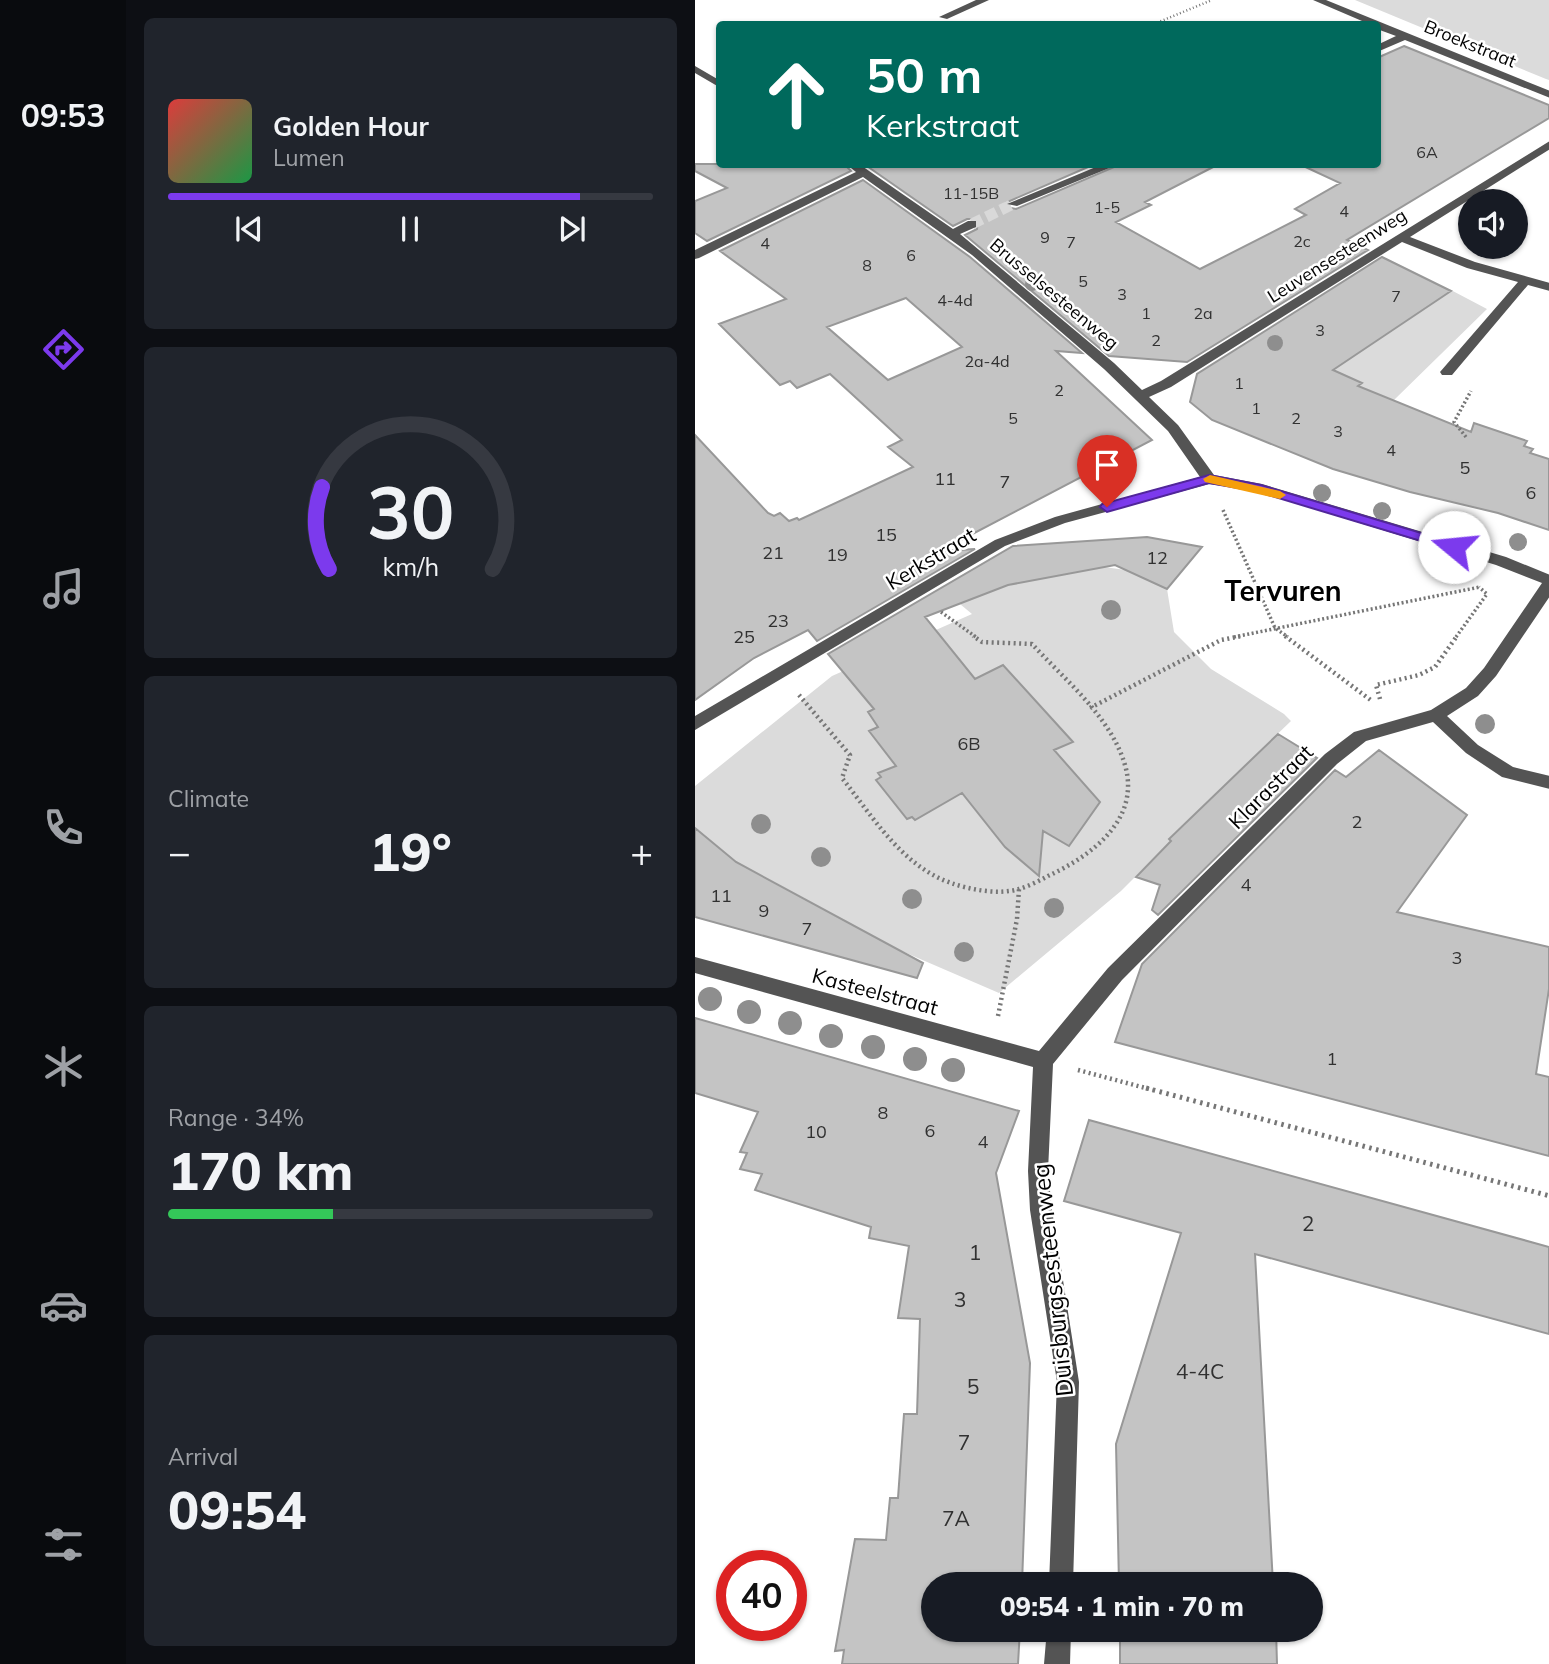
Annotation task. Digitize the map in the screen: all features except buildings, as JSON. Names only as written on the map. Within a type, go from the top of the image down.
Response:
[{"type":"street","points":[[944,17],[984,0]]},
{"type":"street","name":"Broekstraat","points":[[1318,0],[1368,21]]},
{"type":"street","name":"Broekstraat","points":[[1381,27],[1549,95]]},
{"type":"street","points":[[1381,47],[1405,36]]},
{"type":"street","points":[[695,69],[716,82]]},
{"type":"street","name":"Leuvensesteenweg","points":[[1142,394],[1166,384],[1549,144]]},
{"type":"street","name":"Brusselsesteenweg","points":[[856,168],[952,234],[1142,394],[1181,438],[1209,479]]},
{"type":"street","points":[[1013,204],[1104,168]]},
{"type":"street","points":[[695,255],[863,173]]},
{"type":"street","points":[[952,234],[972,224]]},
{"type":"street","points":[[1400,237],[1471,265],[1549,287]]},
{"type":"street","points":[[1447,372],[1525,281]]},
{"type":"street","points":[[1209,479],[1257,488],[1501,561],[1549,582]]},
{"type":"street","name":"Kerkstraat","points":[[695,724],[992,547],[1033,529],[1209,479]]},
{"type":"street","name":"Klarastraat","points":[[1043,1061],[1115,974],[1331,759],[1350,743],[1371,731],[1436,715],[1460,701],[1481,683],[1549,582]]},
{"type":"street","points":[[1533,607],[1549,613]]},
{"type":"street","points":[[1436,715],[1472,749],[1508,772],[1549,783]]},
{"type":"street","name":"Kasteelstraat","points":[[695,965],[1043,1061]]},
{"type":"street","name":"Duisburgsesteenweg","points":[[1043,1061],[1038,1171],[1041,1210],[1068,1382],[1061,1572]]},
{"type":"street","points":[[1057,1664],[1058,1642]]},
{"type":"path","points":[[1161,21],[1212,0]]},
{"type":"path","points":[[1209,479],[1275,628],[1372,702]]},
{"type":"path","points":[[1383,710],[1376,685],[1419,675],[1435,667],[1487,594],[1473,582]]},
{"type":"path","points":[[1090,708],[1221,640],[1489,585]]},
{"type":"path","points":[[781,674],[850,755],[842,778],[901,852],[926,871],[952,883],[987,889],[1019,889],[1074,864],[1096,850],[1112,834],[1122,817],[1129,778],[1124,759],[1113,738],[1033,644],[982,642],[915,593]]},
{"type":"path","points":[[992,1047],[1017,919],[1019,889]]},
{"type":"path","points":[[1043,1061],[1549,1196]]},
{"type":"shaded area","points":[[1355,0],[1549,0],[1549,80],[1546,79]]},
{"type":"shaded area","points":[[1449,289],[1487,309],[1394,400],[1358,386],[1361,383],[1343,374],[1309,372],[1364,317],[1391,331],[1451,291]]},
{"type":"shaded area","points":[[1104,567],[1126,570],[1167,589],[1174,632],[1211,669],[1291,721],[1169,838],[1171,841],[1121,891],[999,993],[897,949],[761,875],[701,856],[714,844],[695,828],[695,786],[832,676],[972,614],[960,604],[1008,585]]},
{"type":"tunnel","points":[[972,224],[1013,204]]},
{"type":"slow traffic","points":[[1210,479],[1280,495]]},
{"type":"district","name":"Tervuren","points":[[1283,591]]},
{"type":"route","points":[[1107,507],[1209,479],[1257,488],[1454,547]]}]
